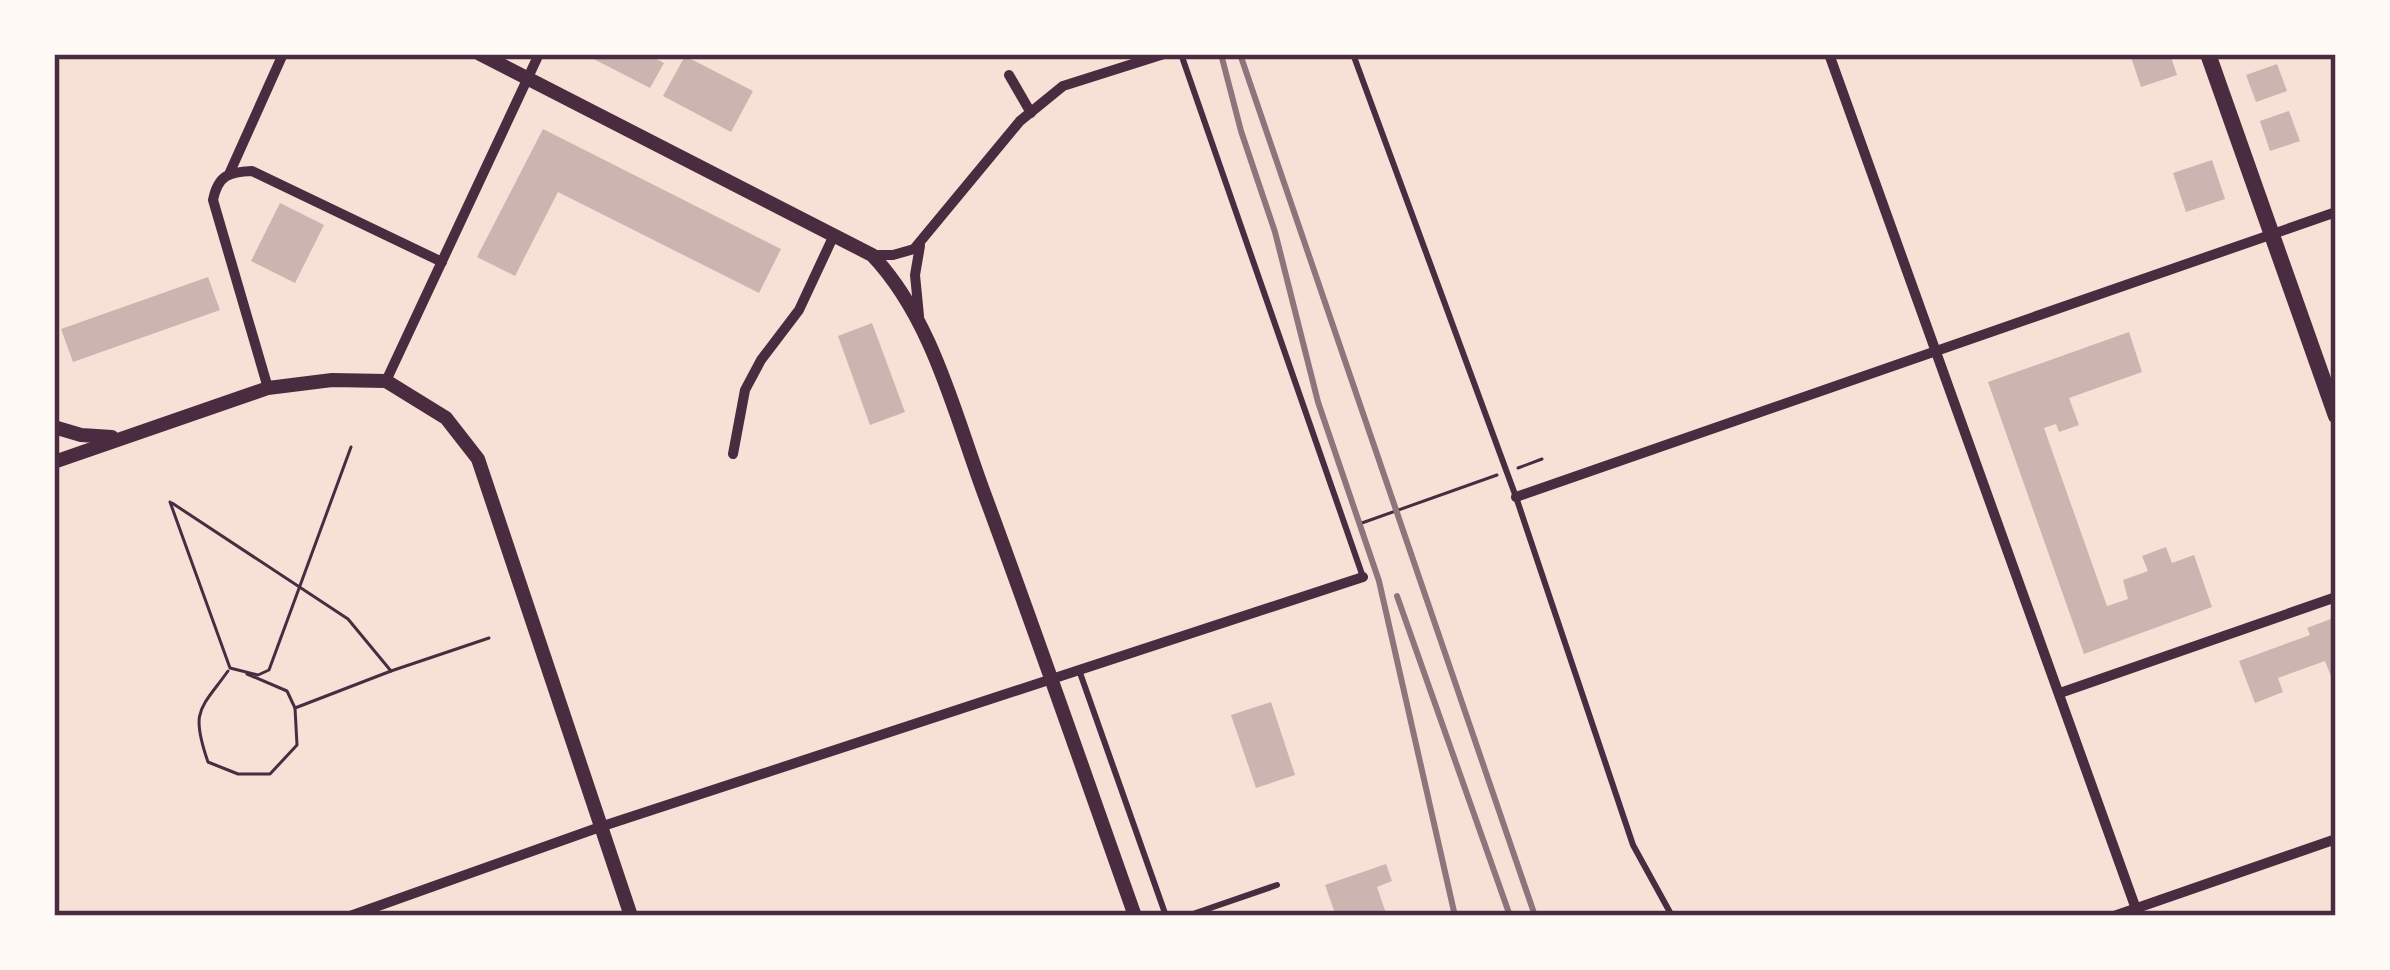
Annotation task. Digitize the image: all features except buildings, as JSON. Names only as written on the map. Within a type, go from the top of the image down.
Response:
[{"type":"main road","points":[[2208,54],[2336,416]]},
{"type":"street","points":[[268,388],[213,200],[216,184],[230,172],[283,54]]},
{"type":"street","points":[[480,54],[872,255],[898,282],[920,323],[1135,916]]},
{"type":"street","points":[[386,381],[539,54]]},
{"type":"street","points":[[872,255],[901,254],[921,242],[1030,112],[1063,86],[1164,54]]},
{"type":"street","points":[[1829,54],[2136,909]]},
{"type":"street","points":[[1010,75],[1030,112]]},
{"type":"street","points":[[230,172],[252,172],[442,262]]},
{"type":"street","points":[[1516,497],[2336,212]]},
{"type":"street","points":[[733,454],[745,391],[761,360],[799,310],[834,236]]},
{"type":"street","points":[[920,323],[915,275],[921,242]]},
{"type":"street","points":[[54,462],[268,388],[332,380],[386,381],[446,418],[478,459],[632,916]]},
{"type":"street","points":[[54,428],[123,437]]},
{"type":"street","points":[[350,916],[600,827],[1363,578]]},
{"type":"street","points":[[2060,693],[2336,597]]},
{"type":"street","points":[[2114,916],[2336,839]]},
{"type":"lane","points":[[1181,54],[1363,578]]},
{"type":"lane","points":[[1353,54],[1516,497],[1633,845],[1672,916]]},
{"type":"lane","points":[[1078,669],[1166,916]]},
{"type":"lane","points":[[1187,916],[1277,885]]},
{"type":"path","points":[[230,668],[258,674],[269,670],[351,447]]},
{"type":"path","points":[[1361,524],[1542,459]]},
{"type":"path","points":[[230,668],[210,688],[197,716],[208,762],[238,774],[270,774],[297,745],[296,708],[287,691],[230,668],[170,502],[348,619],[391,670]]},
{"type":"path","points":[[296,708],[490,638]]},
{"type":"railway","points":[[1221,54],[1275,232],[1318,402],[1379,581],[1455,916]]},
{"type":"railway","points":[[1240,54],[1535,916]]},
{"type":"railway","points":[[1397,596],[1510,916]]}]
